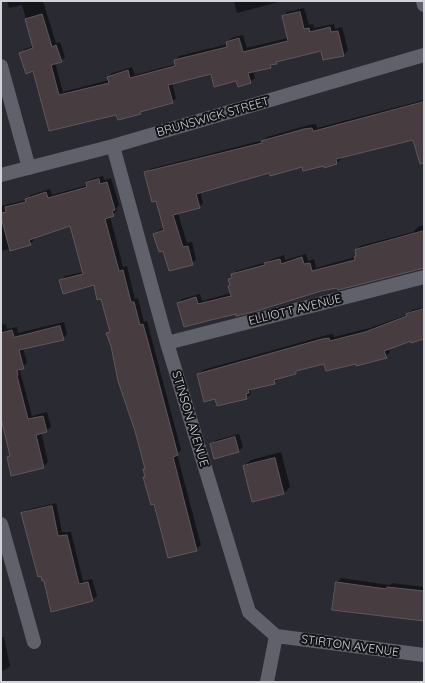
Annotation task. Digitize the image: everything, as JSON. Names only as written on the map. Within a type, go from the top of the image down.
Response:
[{"type":"street","name":"BRUNSWICK STREET","points":[[1,175],[113,146],[424,55]]},
{"type":"street","points":[[1,66],[30,168]]},
{"type":"street","name":"STINSON AVENUE","points":[[113,146],[167,342],[248,612],[276,636]]},
{"type":"street","name":"ELLIOTT AVENUE","points":[[167,342],[424,277]]},
{"type":"street","points":[[1,524],[34,642]]},
{"type":"street","points":[[267,682],[276,636]]},
{"type":"street","name":"STIRTON AVENUE","points":[[276,636],[424,655]]},
{"type":"building","points":[[300,12],[304,29],[309,28],[310,32],[330,27],[331,32],[338,31],[344,56],[323,60],[321,51],[276,62],[277,64],[270,65],[271,68],[248,73],[251,83],[238,87],[236,81],[214,87],[211,74],[168,85],[173,103],[118,120],[116,115],[49,131],[33,71],[26,74],[19,53],[33,48],[25,19],[42,14],[52,47],[56,45],[62,62],[51,65],[59,95],[109,83],[107,77],[128,70],[130,78],[175,66],[174,60],[227,47],[226,42],[239,38],[243,52],[288,41],[282,16]]},
{"type":"building","points":[[424,102],[424,163],[420,164],[413,140],[336,159],[337,164],[324,168],[324,166],[303,171],[302,167],[270,176],[269,173],[196,194],[200,208],[173,215],[183,247],[188,246],[193,265],[169,271],[163,251],[159,252],[153,234],[164,230],[156,201],[152,202],[144,172],[262,143],[261,141],[304,129],[312,128],[313,131]]},
{"type":"building","points":[[99,179],[100,184],[107,182],[115,210],[112,211],[114,216],[105,219],[119,271],[123,270],[131,302],[134,302],[140,325],[143,324],[147,338],[178,455],[173,457],[197,551],[168,558],[154,504],[151,505],[143,477],[145,477],[143,469],[145,469],[135,431],[118,381],[111,346],[106,333],[110,332],[101,299],[97,300],[94,285],[63,294],[59,280],[83,274],[70,226],[29,240],[31,245],[10,251],[1,217],[1,213],[6,212],[5,207],[26,202],[25,199],[46,192],[48,198],[87,187],[86,183]]},
{"type":"building","points":[[424,231],[424,268],[338,290],[337,288],[321,291],[257,311],[236,316],[236,314],[184,327],[177,303],[196,297],[198,304],[231,296],[228,279],[232,278],[231,274],[280,259],[281,264],[302,257],[304,264],[310,263],[312,271],[355,260],[355,250]]},
{"type":"building","points":[[424,309],[424,339],[411,343],[411,341],[384,351],[387,358],[326,371],[324,364],[296,371],[296,374],[274,380],[275,384],[248,390],[249,393],[246,394],[247,399],[217,406],[215,399],[204,402],[197,374],[322,339],[329,338],[330,341],[365,332],[407,316],[406,314]]},
{"type":"building","points":[[60,326],[64,340],[19,350],[24,369],[17,370],[17,376],[28,419],[43,416],[47,432],[36,435],[44,468],[11,476],[7,457],[10,456],[1,418],[1,333],[12,330],[14,337]]},
{"type":"building","points":[[235,437],[239,452],[214,459],[210,444]]},
{"type":"building","points":[[275,458],[284,494],[252,502],[243,466]]},
{"type":"building","points":[[52,506],[58,536],[67,535],[79,584],[88,582],[93,601],[51,612],[44,581],[42,581],[41,576],[38,577],[21,513]]},
{"type":"building","points":[[336,582],[386,589],[387,587],[424,591],[424,621],[332,610]]}]
